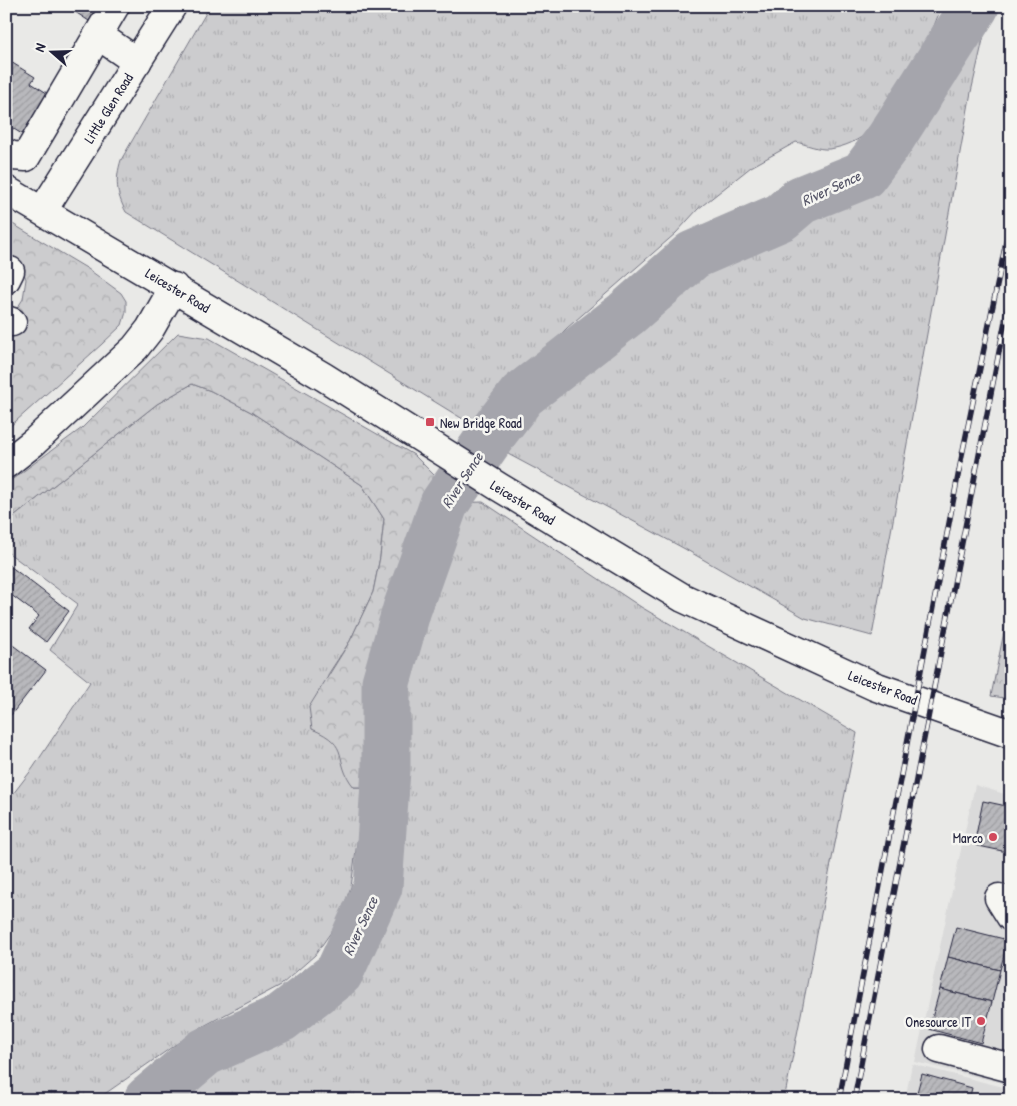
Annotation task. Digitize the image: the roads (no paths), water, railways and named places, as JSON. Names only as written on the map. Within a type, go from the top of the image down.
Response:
[{"type":"main road","points":[[6,153],[12,156],[26,156],[115,6]]},
{"type":"main road","name":"Little Glen Road","points":[[43,210],[172,6]]},
{"type":"main road","points":[[98,35],[137,62]]},
{"type":"main road","name":"Leicester Road","points":[[6,190],[174,287],[324,377],[448,456],[683,598],[874,686],[1011,734]]},
{"type":"main road","points":[[6,464],[34,442],[135,348],[150,329],[174,287]]},
{"type":"main road","name":"Leicester Road","points":[[984,725],[1011,745]]},
{"type":"main road","points":[[939,1049],[1011,1068]]},
{"type":"waterway","name":"River Sence","points":[[148,1100],[205,1052],[281,1018],[339,973],[378,887],[386,770],[386,682],[407,609],[444,504],[495,430],[522,395],[626,314],[693,255],[781,217],[801,200],[863,175],[890,139],[975,6]]},
{"type":"railway","points":[[839,1100],[962,455],[1011,218]]},
{"type":"railway","points":[[854,1100],[1011,290]]},
{"type":"place","name":"New Bridge Road","points":[[430,422]]},
{"type":"place","name":"Marco","points":[[993,837]]},
{"type":"place","name":"Onesource IT","points":[[981,1021]]}]
